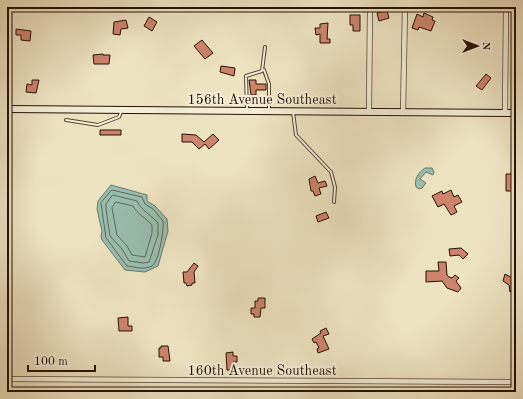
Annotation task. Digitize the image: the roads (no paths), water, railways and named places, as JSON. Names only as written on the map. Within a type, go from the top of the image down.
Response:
[{"type":"street","points":[[370,7],[370,112]]},
{"type":"street","points":[[403,113],[405,7]]},
{"type":"street","points":[[505,113],[506,7]]},
{"type":"street","name":"156th Avenue Southeast","points":[[7,109],[516,113]]},
{"type":"street","name":"160th Avenue Southeast","points":[[7,379],[516,382]]},
{"type":"lane","points":[[265,47],[263,69],[269,84],[269,111]]},
{"type":"lane","points":[[248,111],[246,76],[262,71],[263,69]]},
{"type":"lane","points":[[66,120],[98,124],[119,117],[122,110]]},
{"type":"lane","points":[[293,111],[296,135],[332,172],[335,187],[334,202]]},
{"type":"water","points":[[425,168],[432,168],[434,172],[433,175],[426,172],[420,179],[426,183],[419,189],[416,187],[416,179],[420,172]]},
{"type":"water","points":[[111,185],[147,195],[147,201],[155,206],[167,219],[168,231],[158,266],[145,272],[125,270],[102,240],[102,231],[97,209],[98,201]]}]
